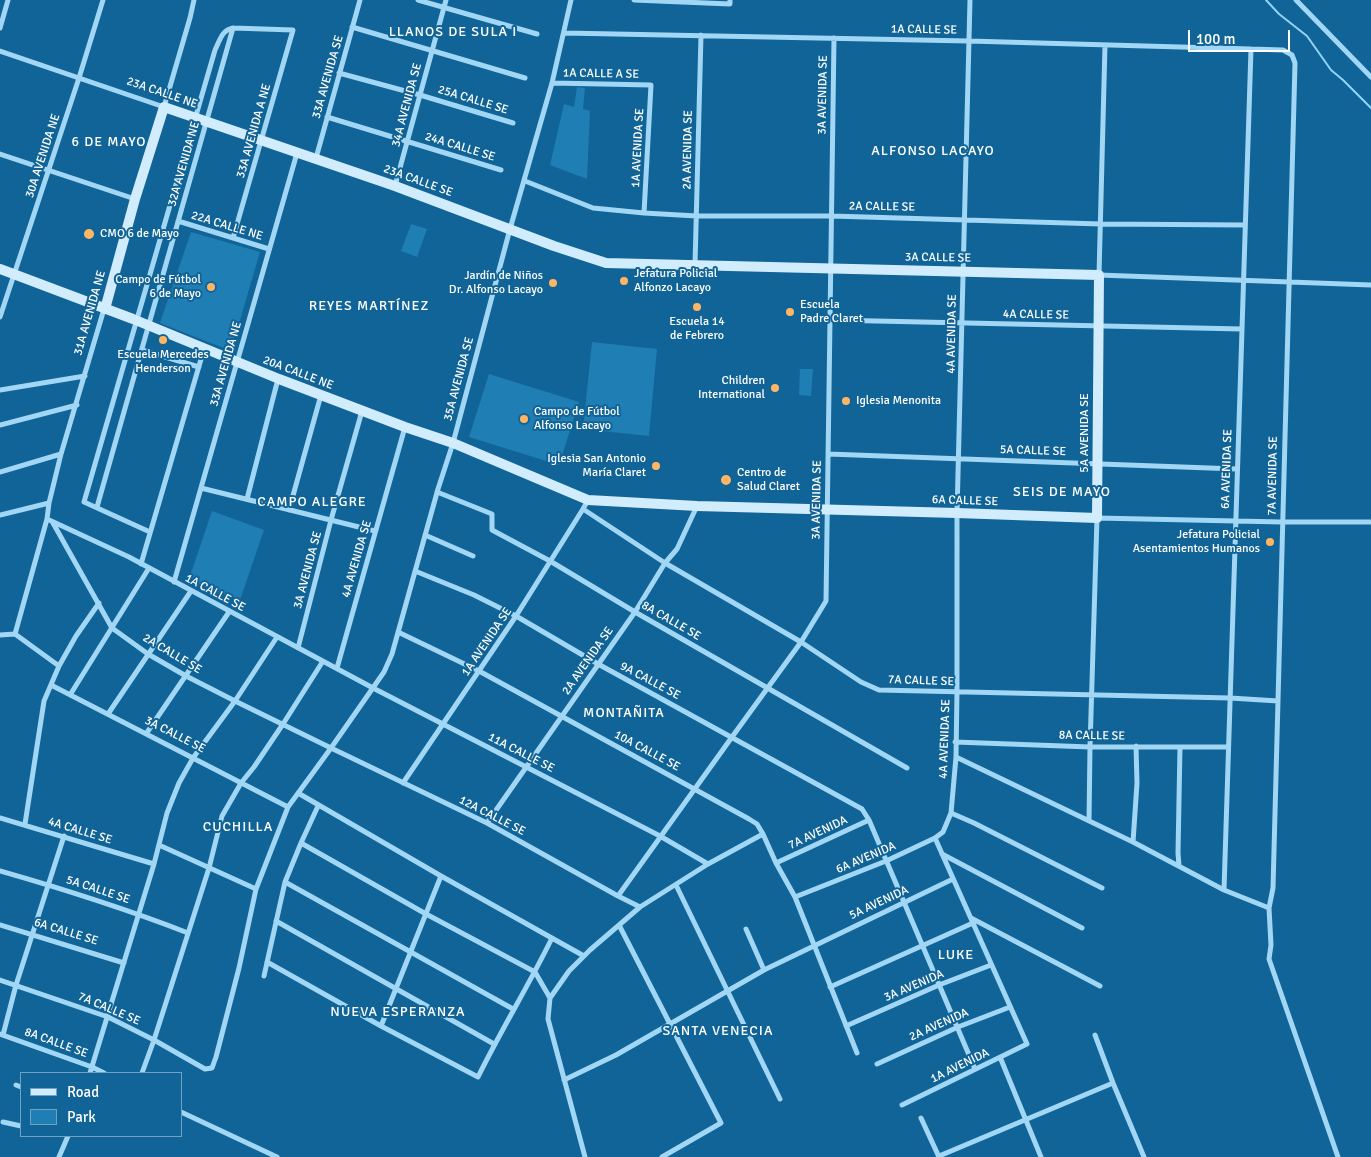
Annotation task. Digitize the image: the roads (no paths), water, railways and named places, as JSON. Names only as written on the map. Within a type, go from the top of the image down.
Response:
[{"type":"street","points":[[0,28],[8,0]]},
{"type":"street","name":"30A AVENIDA NE","points":[[0,317],[79,78],[102,0]]},
{"type":"street","name":"31A AVENIDA NE","points":[[14,634],[46,519],[61,454],[77,405],[194,0]]},
{"type":"street","name":"33A AVENIDA SE","points":[[315,159],[360,0]]},
{"type":"street","points":[[418,0],[537,34]]},
{"type":"street","name":"34A AVENIDA SE","points":[[395,186],[446,0]]},
{"type":"street","name":"35A AVENIDA SE","points":[[206,1069],[212,1068],[216,1057],[240,968],[256,889],[288,807],[384,672],[392,654],[552,83],[571,0]]},
{"type":"street","points":[[634,0],[730,2]]},
{"type":"street","name":"4A AVENIDA SE","points":[[944,832],[951,813],[956,757],[957,513],[970,0]]},
{"type":"street","points":[[1296,0],[1371,77]]},
{"type":"street","points":[[352,27],[525,78]]},
{"type":"street","points":[[150,532],[84,502],[216,50],[221,36],[226,29],[233,28]]},
{"type":"street","name":"33A AVENIDA A NE","points":[[233,28],[293,30],[233,238]]},
{"type":"street","name":"32A AVENIDA NE","points":[[97,507],[233,28]]},
{"type":"street","name":"1A CALLE SE","points":[[564,33],[969,41],[1283,50]]},
{"type":"street","name":"2A AVENIDA SE","points":[[695,266],[701,36]]},
{"type":"street","name":"3A AVENIDA SE","points":[[618,896],[801,642],[826,601],[834,38]]},
{"type":"street","name":"5A AVENIDA SE","points":[[1089,821],[1097,518],[1099,275],[1105,45]]},
{"type":"street","name":"6A AVENIDA SE","points":[[1224,890],[1251,49]]},
{"type":"street","name":"7A AVENIDA SE","points":[[1283,50],[1292,56],[1295,62],[1273,888],[1269,908],[1271,945],[1269,959],[1338,1157]]},
{"type":"street","name":"23A CALLE NE","points":[[0,51],[315,159]]},
{"type":"street","name":"25A CALLE SE","points":[[339,73],[420,94],[513,123]]},
{"type":"street","name":"1A CALLE A SE","points":[[552,83],[651,85]]},
{"type":"street","name":"1A AVENIDA SE","points":[[644,213],[651,85]]},
{"type":"street","name":"24A CALLE SE","points":[[327,117],[501,170]]},
{"type":"street","name":"33A AVENIDA NE","points":[[174,582],[297,152]]},
{"type":"street","points":[[0,154],[135,199]]},
{"type":"street","name":"23A CALLE SE","points":[[315,159],[395,186],[510,229]]},
{"type":"street","name":"2A CALLE SE","points":[[524,181],[593,208],[644,213],[697,216],[831,216],[1101,224],[1245,225]]},
{"type":"street","name":"22A CALLE NE","points":[[178,221],[269,249]]},
{"type":"street","name":"3A CALLE SE","points":[[510,229],[606,263],[963,271],[1371,285]]},
{"type":"street","name":"20A CALLE NE","points":[[0,269],[137,320],[278,379],[452,443],[586,505]]},
{"type":"street","name":"4A CALLE SE","points":[[830,320],[1242,329]]},
{"type":"street","points":[[141,564],[204,348]]},
{"type":"street","points":[[142,350],[199,367]]},
{"type":"street","points":[[0,390],[85,376]]},
{"type":"street","points":[[247,499],[278,379]]},
{"type":"street","points":[[289,510],[321,395]]},
{"type":"street","points":[[0,425],[77,405]]},
{"type":"street","name":"3A AVENIDA SE","points":[[298,648],[331,520],[362,411]]},
{"type":"street","name":"4A AVENIDA SE","points":[[337,668],[405,427]]},
{"type":"street","points":[[0,472],[61,454]]},
{"type":"street","name":"5A CALLE SE","points":[[828,454],[1237,468]]},
{"type":"street","points":[[201,488],[375,531]]},
{"type":"street","name":"8A CALLE SE","points":[[437,492],[492,514],[492,530],[550,561],[907,768]]},
{"type":"street","points":[[0,515],[49,503]]},
{"type":"street","name":"1A AVENIDA SE","points":[[403,783],[516,616],[586,505]]},
{"type":"street","name":"6A CALLE SE","points":[[586,505],[697,506],[1097,518],[1371,522]]},
{"type":"street","name":"7A CALLE SE","points":[[586,505],[665,563],[801,642],[861,682],[879,690],[1230,698],[1278,701]]},
{"type":"street","name":"2A AVENIDA SE","points":[[487,823],[635,612],[665,563],[676,549],[697,506]]},
{"type":"street","name":"1A CALLE SE","points":[[46,519],[129,557],[372,688]]},
{"type":"street","name":"2A CALLE SE","points":[[53,522],[112,628],[148,654],[186,676],[331,748]]},
{"type":"street","points":[[425,535],[473,556]]},
{"type":"street","points":[[70,695],[149,568]]},
{"type":"street","name":"9A CALLE SE","points":[[415,571],[474,595],[516,616],[598,664],[862,809],[869,820]]},
{"type":"street","points":[[108,714],[191,591]]},
{"type":"street","points":[[24,824],[44,701],[58,666],[99,603]]},
{"type":"street","points":[[146,734],[230,612]]},
{"type":"street","name":"10A CALLE SE","points":[[398,632],[479,671],[695,788],[757,824],[795,898],[856,1053]]},
{"type":"street","points":[[0,635],[14,634],[58,666]]},
{"type":"street","points":[[90,1072],[160,846],[167,813],[179,783],[193,758],[235,701],[277,637]]},
{"type":"street","points":[[142,1072],[209,868],[222,816],[241,783],[283,724],[323,661]]},
{"type":"street","name":"3A CALLE SE","points":[[51,685],[288,807]]},
{"type":"street","name":"11A CALLE SE","points":[[372,688],[660,836],[708,864]]},
{"type":"street","name":"8A CALLE SE","points":[[955,742],[1090,747],[1228,747]]},
{"type":"street","points":[[1133,842],[1137,783],[1136,746]]},
{"type":"street","points":[[1179,866],[1180,747]]},
{"type":"street","name":"12A CALLE SE","points":[[331,748],[487,823],[640,907]]},
{"type":"street","points":[[956,757],[1133,842],[1224,890],[1269,908]]},
{"type":"street","points":[[298,793],[584,956]]},
{"type":"street","points":[[264,976],[285,882],[300,842],[318,806]]},
{"type":"street","points":[[951,813],[1102,888]]},
{"type":"street","name":"4A CALLE SE","points":[[0,818],[154,864]]},
{"type":"street","points":[[869,820],[975,1069]]},
{"type":"street","name":"7A AVENIDA","points":[[776,863],[869,820]]},
{"type":"street","name":"6A AVENIDA","points":[[795,898],[886,861],[944,832]]},
{"type":"street","points":[[585,1157],[548,1019],[550,998],[569,971],[640,907],[708,864],[763,834]]},
{"type":"street","points":[[1,1034],[64,836]]},
{"type":"street","points":[[935,838],[1010,1007]]},
{"type":"street","points":[[300,842],[426,914],[535,972],[550,998]]},
{"type":"street","points":[[160,846],[256,889]]},
{"type":"street","points":[[942,854],[1082,928]]},
{"type":"street","name":"5A CALLE SE","points":[[0,871],[138,914],[188,933]]},
{"type":"street","points":[[381,1026],[441,876]]},
{"type":"street","name":"5A AVENIDA","points":[[564,1080],[616,1055],[764,970],[953,878]]},
{"type":"street","points":[[285,882],[513,1009]]},
{"type":"street","points":[[676,885],[780,1099]]},
{"type":"street","points":[[830,987],[922,945],[971,920]]},
{"type":"street","points":[[971,920],[1100,986]]},
{"type":"street","points":[[276,921],[494,1044]]},
{"type":"street","name":"6A CALLE SE","points":[[0,925],[124,963]]},
{"type":"street","points":[[619,925],[721,1124],[662,1157]]},
{"type":"street","points":[[746,929],[764,970]]},
{"type":"street","points":[[267,962],[381,1026],[478,1077],[552,938]]},
{"type":"street","name":"3A AVENIDA","points":[[846,1026],[939,985],[991,965]]},
{"type":"street","name":"7A CALLE SE","points":[[0,980],[108,1017],[206,1069]]},
{"type":"street","name":"2A AVENIDA","points":[[877,1064],[958,1027],[1010,1007]]},
{"type":"street","name":"1A AVENIDA","points":[[902,1105],[1026,1044],[1010,1007]]},
{"type":"street","name":"8A CALLE SE","points":[[1,1034],[102,1072]]},
{"type":"street","points":[[1095,1035],[1144,1157]]},
{"type":"street","points":[[1000,1057],[1041,1157]]},
{"type":"street","points":[[921,1118],[939,1156],[1113,1083]]},
{"type":"street","points":[[182,1112],[277,1157]]},
{"type":"street","points":[[3,1122],[20,1126]]},
{"type":"street","points":[[59,1157],[68,1137]]},
{"type":"waterway","points":[[1266,0],[1279,14],[1307,36],[1331,70],[1371,108]]},
{"type":"place","name":"CMO 6 de Mayo","points":[[89,234]]},
{"type":"place","name":"Jefatura Policial Alfonzo Lacayo","points":[[624,281]]},
{"type":"place","name":"Jardín de Niños Dr. Alfonso Lacayo","points":[[553,283]]},
{"type":"place","name":"Campo de Fútbol 6 de Mayo","points":[[211,287]]},
{"type":"place","name":"Escuela 14 de Febrero","points":[[697,307]]},
{"type":"place","name":"Escuela Padre Claret","points":[[790,312]]},
{"type":"place","name":"Escuela Mercedes Henderson","points":[[163,340]]},
{"type":"place","name":"Children International","points":[[775,388]]},
{"type":"place","name":"Iglesia Menonita","points":[[846,401]]},
{"type":"place","name":"Campo de Fútbol Alfonso Lacayo","points":[[524,419]]},
{"type":"place","name":"Iglesia San Antonio María Claret","points":[[656,466]]},
{"type":"place","name":"Centro de Salud Claret","points":[[726,480]]},
{"type":"place","name":"Jefatura Policial Asentamientos Humanos","points":[[1270,542]]},
{"type":"district","name":"LLANOS DE SULA I","points":[[453,32]]},
{"type":"district","name":"6 DE MAYO","points":[[109,142]]},
{"type":"district","name":"ALFONSO LACAYO","points":[[933,151]]},
{"type":"district","name":"REYES MARTÍNEZ","points":[[369,306]]},
{"type":"district","name":"SEIS DE MAYO","points":[[1062,492]]},
{"type":"district","name":"CAMPO ALEGRE","points":[[312,502]]},
{"type":"district","name":"MONTAÑITA","points":[[624,713]]},
{"type":"district","name":"CUCHILLA","points":[[238,827]]},
{"type":"district","name":"LUKE","points":[[956,955]]},
{"type":"district","name":"NUEVA ESPERANZA","points":[[398,1012]]},
{"type":"district","name":"SANTA VENECIA","points":[[718,1031]]}]
